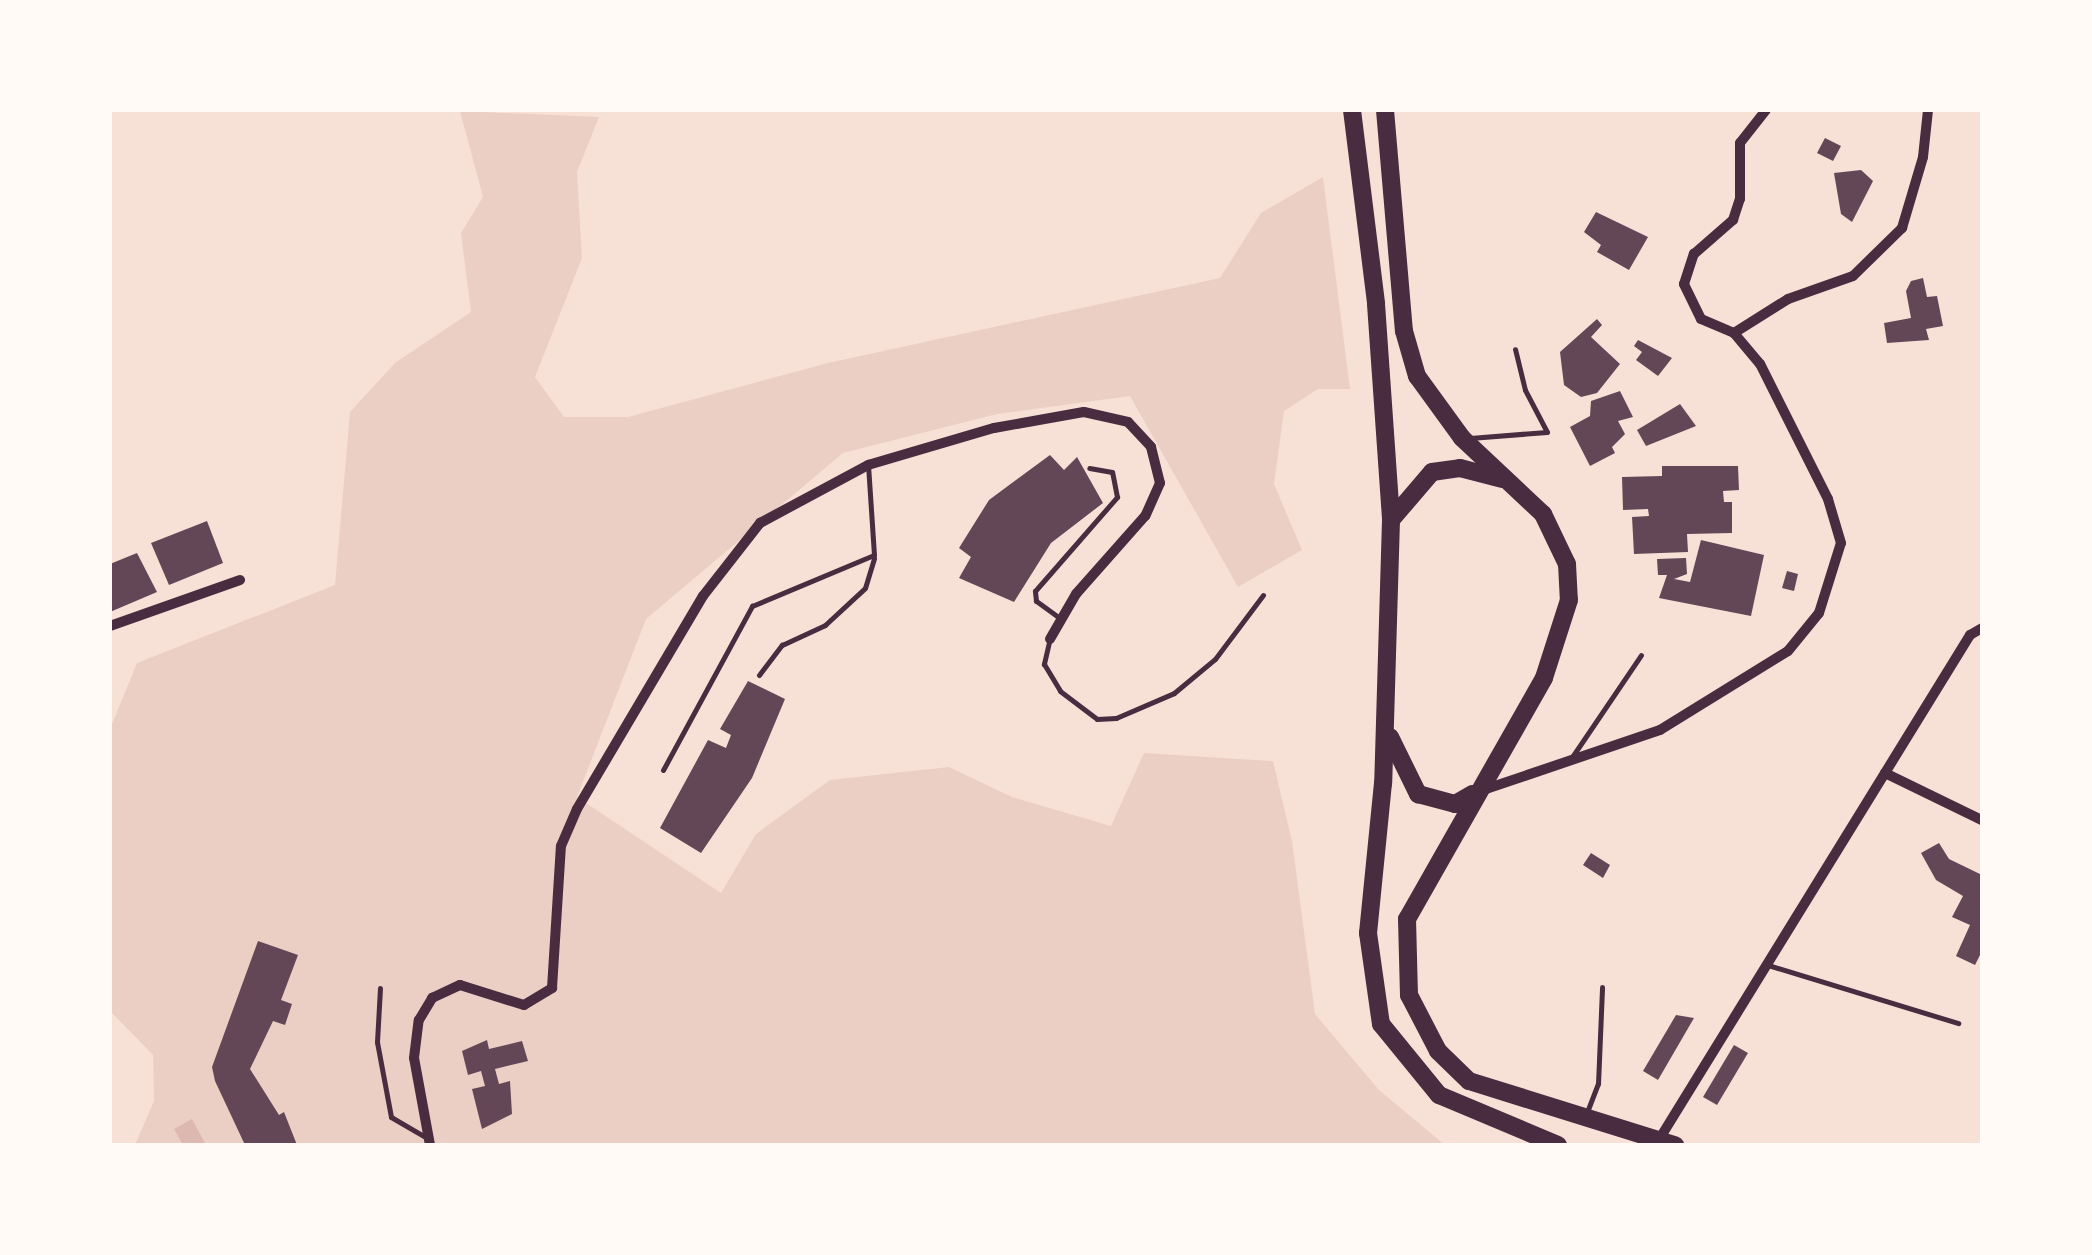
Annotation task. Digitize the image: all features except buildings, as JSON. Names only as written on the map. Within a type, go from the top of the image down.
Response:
[{"type":"main road","points":[[1352,110],[1378,319],[1391,520],[1386,727],[1368,933],[1381,1024],[1439,1095],[1558,1145]]},
{"type":"main road","points":[[1385,110],[1404,331],[1417,376],[1462,438],[1520,488],[1543,514],[1567,564],[1566,623],[1544,678],[1474,793],[1407,919],[1409,995],[1438,1051],[1469,1081],[1584,1120],[1668,1142]]},
{"type":"main road","points":[[1391,520],[1432,472],[1488,473],[1520,488]]},
{"type":"main road","points":[[1386,727],[1418,794],[1455,804],[1474,793]]},
{"type":"street","points":[[1474,793],[1660,730],[1788,650],[1820,613],[1841,543],[1828,500],[1760,364],[1734,333],[1701,319],[1684,284],[1694,254],[1733,220],[1740,199],[1740,143],[1766,110]]},
{"type":"street","points":[[1734,333],[1788,299],[1854,276],[1902,228],[1923,157],[1928,110]]},
{"type":"street","points":[[430,1142],[414,1058],[419,1020],[432,998],[460,985],[524,1005],[552,988],[558,959],[561,846],[703,596],[760,523],[868,465],[994,428],[1084,412],[1128,422],[1151,447],[1160,483],[1146,516],[1061,619],[1050,639]]},
{"type":"street","points":[[110,626],[240,580]]},
{"type":"street","points":[[1668,1142],[1768,965],[1885,773],[1970,635],[1982,628]]},
{"type":"street","points":[[1885,773],[1982,820]]},
{"type":"lane","points":[[1462,438],[1547,432],[1525,390],[1515,349]]},
{"type":"lane","points":[[759,675],[782,645],[825,625],[865,588],[874,555],[868,465]]},
{"type":"lane","points":[[1061,619],[1036,601],[1036,592],[1117,497],[1112,472],[1089,468]]},
{"type":"lane","points":[[663,770],[752,606],[874,555]]},
{"type":"lane","points":[[1050,639],[1044,664],[1060,691],[1097,719],[1116,718],[1144,710],[1215,659],[1264,595]]},
{"type":"lane","points":[[1572,757],[1641,655]]},
{"type":"lane","points":[[1768,965],[1958,1023]]},
{"type":"lane","points":[[1584,1120],[1598,1084],[1602,986]]},
{"type":"lane","points":[[380,988],[376,1028],[391,1117],[430,1142]]},
{"type":"shaded area","points":[[460,111],[599,117],[577,172],[582,258],[535,377],[564,417],[628,417],[828,363],[1220,278],[1261,213],[1323,177],[1350,389],[1318,389],[1284,411],[1274,484],[1302,550],[1238,587],[1130,396],[997,414],[843,453],[646,619],[577,797],[721,893],[756,834],[830,780],[949,767],[1012,797],[1111,826],[1144,753],[1273,761],[1292,841],[1315,1014],[1379,1090],[1445,1145],[135,1145],[154,1101],[153,1055],[110,1011],[110,729],[137,663],[335,585],[350,412],[395,363],[471,312],[461,233],[483,197]]},
{"type":"shaded area","points":[[192,1119],[206,1145],[183,1145],[174,1129]]}]
